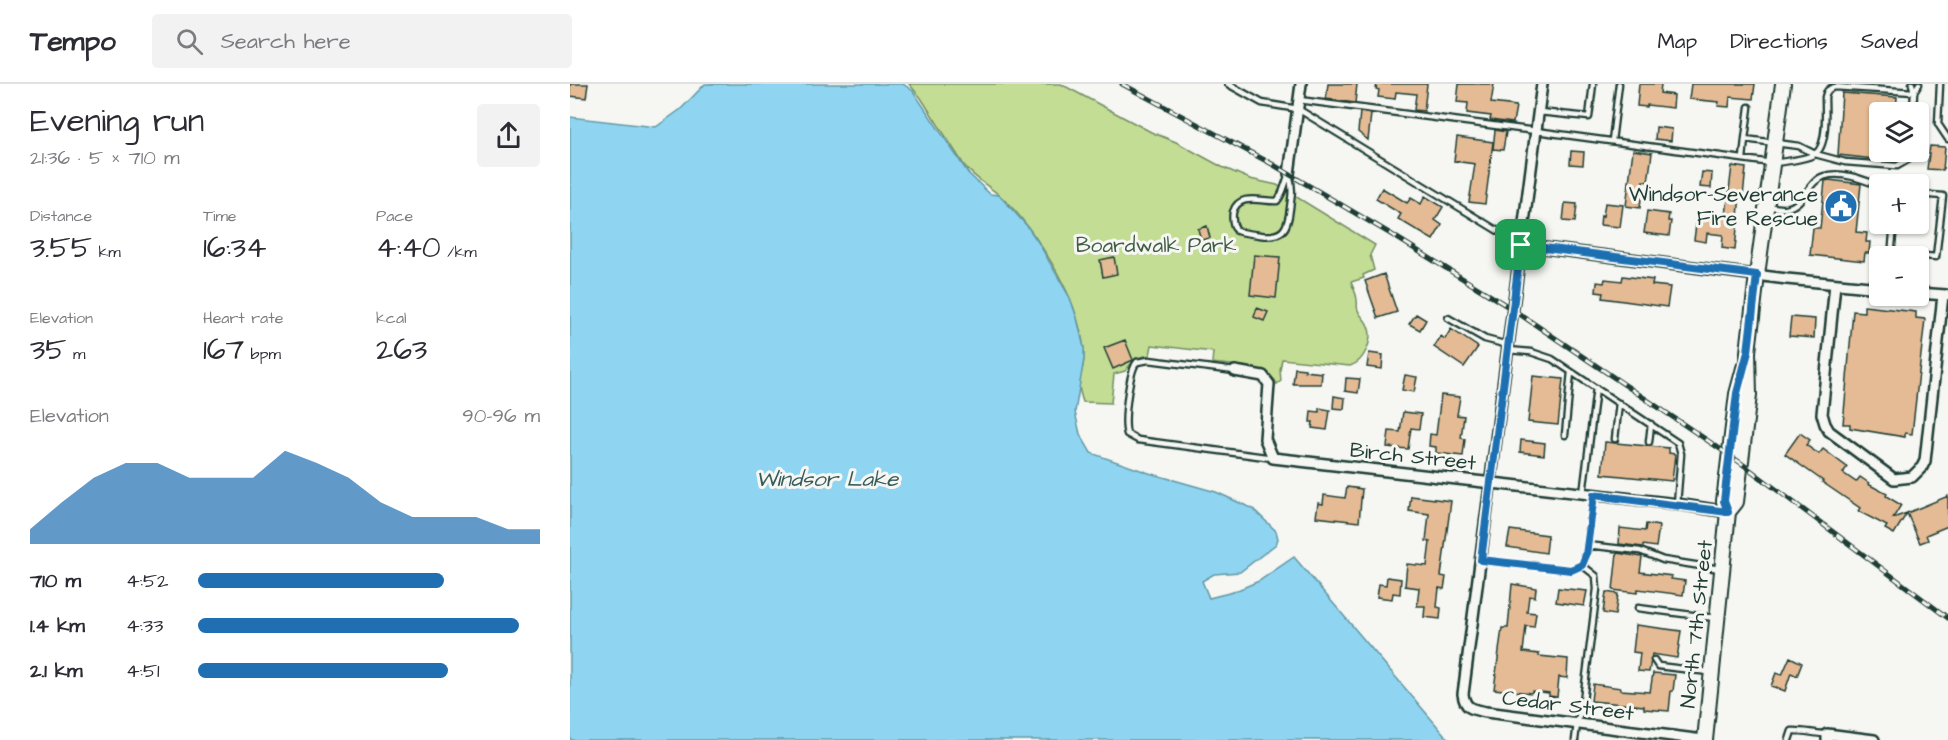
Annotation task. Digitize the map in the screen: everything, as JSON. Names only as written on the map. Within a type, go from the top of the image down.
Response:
[{"type":"main road","name":"North 7th Street","points":[[1704,740],[1728,512],[1724,501],[1737,393],[1748,352],[1783,84]]},
{"type":"street","points":[[1289,174],[1301,84]]},
{"type":"street","points":[[1481,560],[1542,84]]},
{"type":"street","points":[[1521,245],[1869,287]]},
{"type":"street","points":[[1835,284],[1822,414],[1825,424],[1829,431],[1894,478],[1912,477],[1925,461],[1945,295],[1929,293]]},
{"type":"street","points":[[1235,371],[1263,376],[1268,380],[1270,388],[1265,439],[1273,458]]},
{"type":"street","name":"Birch Street","points":[[1273,458],[1677,504],[1728,512]]},
{"type":"street","name":"Cedar Street","points":[[1481,560],[1462,694],[1464,703],[1471,709],[1704,740]]},
{"type":"street","points":[[1827,737],[1874,740]]},
{"type":"lane","points":[[1228,84],[1262,103],[1536,131],[1772,164],[1815,154],[1823,143],[1825,97],[1829,89],[1835,87],[1914,92]]},
{"type":"lane","points":[[1539,112],[1589,117],[1593,84]]},
{"type":"lane","points":[[1612,141],[1619,84]]},
{"type":"lane","points":[[1912,84],[1914,102]]},
{"type":"lane","points":[[1914,92],[1919,84]]},
{"type":"lane","points":[[1940,84],[1938,124],[1948,139]]},
{"type":"lane","points":[[1299,105],[1521,245]]},
{"type":"lane","points":[[1743,159],[1749,106]]},
{"type":"lane","points":[[1745,139],[1799,146],[1837,161],[1897,166],[1904,162]]},
{"type":"lane","points":[[1289,174],[1293,188],[1286,228],[1277,235],[1269,236],[1236,231],[1232,219],[1237,204],[1248,199],[1277,201],[1281,197],[1289,174]]},
{"type":"lane","points":[[1766,206],[1787,208],[1799,202],[1816,180],[1825,176],[1847,176],[1869,183]]},
{"type":"lane","points":[[1929,195],[1943,196],[1936,257],[1929,257]]},
{"type":"lane","points":[[1448,318],[1485,339],[1552,359],[1678,442],[1681,448],[1677,504]]},
{"type":"lane","points":[[1235,371],[1149,360],[1137,362],[1132,371],[1127,434],[1138,440],[1273,458]]},
{"type":"lane","points":[[1565,435],[1571,372]]},
{"type":"lane","points":[[1583,494],[1596,388]]},
{"type":"lane","points":[[1615,439],[1619,403]]},
{"type":"lane","points":[[1649,442],[1651,424]]},
{"type":"lane","points":[[1582,565],[1594,495]]},
{"type":"lane","points":[[1587,545],[1640,551],[1663,560],[1722,569]]},
{"type":"lane","points":[[1481,560],[1571,570],[1582,565]]},
{"type":"lane","points":[[1575,740],[1583,701],[1597,589],[1596,576],[1582,565]]},
{"type":"lane","points":[[1638,608],[1718,618]]},
{"type":"lane","points":[[1654,660],[1658,666],[1712,672]]},
{"type":"lane","points":[[1789,740],[1792,731],[1800,730],[1827,737]]},
{"type":"green space","name":"Boardwalk Park","points":[[909,84],[1061,84],[1222,167],[1250,179],[1277,185],[1375,245],[1370,255],[1374,270],[1363,275],[1364,278],[1351,282],[1356,296],[1357,309],[1370,332],[1366,350],[1360,360],[1350,366],[1282,359],[1281,381],[1277,384],[1273,377],[1258,369],[1212,363],[1213,352],[1152,345],[1150,355],[1136,358],[1125,371],[1114,374],[1111,403],[1083,402],[1079,384],[1084,348],[1073,307],[1057,272],[1034,236],[1010,206],[964,165],[921,98]]},
{"type":"water","name":"Windsor Lake","points":[[705,84],[903,84],[913,91],[968,173],[990,194],[999,195],[1027,226],[1070,298],[1084,348],[1075,412],[1080,434],[1091,453],[1149,473],[1216,492],[1253,509],[1276,531],[1278,539],[1276,544],[1240,572],[1214,574],[1202,581],[1209,598],[1233,592],[1259,581],[1294,557],[1449,740],[570,740],[570,117],[656,127],[681,109]]},
{"type":"building","points":[[570,84],[588,84],[586,98],[570,96]]},
{"type":"building","points":[[1328,84],[1357,84],[1355,103],[1326,99]]},
{"type":"building","points":[[1377,84],[1427,84],[1424,111],[1414,110],[1416,94],[1396,92],[1395,99],[1378,97]]},
{"type":"building","points":[[1459,84],[1494,84],[1491,103],[1516,106],[1513,123],[1490,120],[1491,116],[1467,113],[1468,103],[1457,102]]},
{"type":"building","points":[[1639,84],[1661,84],[1660,93],[1674,95],[1673,108],[1637,106]]},
{"type":"building","points":[[1691,84],[1755,84],[1753,99],[1730,97],[1729,107],[1718,106],[1719,102],[1689,99]]},
{"type":"building","points":[[1842,93],[1897,97],[1897,102],[1869,102],[1869,158],[1838,155]]},
{"type":"building","points":[[1360,112],[1371,114],[1368,140],[1358,132]]},
{"type":"building","points":[[1656,127],[1672,129],[1671,141],[1655,139]]},
{"type":"building","points":[[1495,130],[1506,132],[1503,150],[1493,149]]},
{"type":"building","points":[[1457,137],[1493,142],[1485,204],[1469,202],[1475,164],[1454,161]]},
{"type":"building","points":[[1930,146],[1945,147],[1943,170],[1927,169]]},
{"type":"building","points":[[1633,150],[1652,153],[1648,182],[1643,181],[1640,208],[1626,206]]},
{"type":"building","points":[[1571,151],[1584,152],[1583,165],[1570,164]]},
{"type":"building","points":[[1732,166],[1746,168],[1743,196],[1740,195],[1735,250],[1722,248],[1723,235],[1707,233],[1706,242],[1694,240],[1697,217],[1701,218],[1702,212],[1726,215]]},
{"type":"building","points":[[1702,172],[1712,173],[1711,188],[1700,187]]},
{"type":"building","points":[[1825,181],[1861,184],[1856,232],[1867,233],[1866,242],[1870,242],[1869,253],[1865,253],[1864,261],[1810,255],[1813,228],[1820,228]]},
{"type":"building","points":[[1382,188],[1407,203],[1411,198],[1421,204],[1425,196],[1443,207],[1435,220],[1442,225],[1433,240],[1398,219],[1401,214],[1376,199]]},
{"type":"building","points":[[1565,203],[1577,204],[1575,222],[1563,221]]},
{"type":"building","points":[[1605,203],[1623,205],[1620,227],[1600,225]]},
{"type":"building","points":[[1647,211],[1669,214],[1668,221],[1671,221],[1669,236],[1644,233]]},
{"type":"building","points":[[1207,226],[1210,238],[1201,240],[1198,229]]},
{"type":"building","points":[[1254,255],[1280,257],[1276,298],[1250,295]]},
{"type":"building","points":[[1114,257],[1117,274],[1103,277],[1100,260]]},
{"type":"building","points":[[1384,274],[1397,312],[1378,318],[1365,281]]},
{"type":"building","points":[[1623,276],[1653,280],[1652,285],[1670,287],[1667,307],[1602,298],[1603,293],[1596,292],[1597,282],[1604,283],[1605,279],[1622,281]]},
{"type":"building","points":[[1864,306],[1916,312],[1916,318],[1925,319],[1912,434],[1905,433],[1905,437],[1850,428],[1850,424],[1843,424],[1853,311],[1864,312]]},
{"type":"building","points":[[1257,308],[1268,312],[1264,321],[1254,317]]},
{"type":"building","points":[[1416,314],[1426,320],[1420,330],[1409,324]]},
{"type":"building","points":[[1791,317],[1815,319],[1814,338],[1789,336]]},
{"type":"building","points":[[1451,329],[1478,347],[1464,367],[1434,347],[1441,336],[1445,339]]},
{"type":"building","points":[[1125,340],[1133,360],[1113,369],[1104,348]]},
{"type":"building","points":[[1369,353],[1383,355],[1382,369],[1367,367]]},
{"type":"building","points":[[1295,368],[1322,373],[1321,384],[1293,384]]},
{"type":"building","points":[[1405,375],[1417,377],[1414,392],[1402,390]]},
{"type":"building","points":[[1533,376],[1563,379],[1558,425],[1528,422]]},
{"type":"building","points":[[1346,378],[1360,379],[1358,393],[1345,391]]},
{"type":"building","points":[[1441,395],[1460,397],[1457,415],[1464,416],[1461,438],[1465,439],[1463,456],[1436,453],[1436,447],[1429,446],[1430,434],[1436,435]]},
{"type":"building","points":[[1334,396],[1345,398],[1344,409],[1333,408]]},
{"type":"building","points":[[1319,408],[1330,410],[1327,430],[1312,428],[1311,411],[1319,412]]},
{"type":"building","points":[[1403,412],[1421,414],[1419,429],[1411,428],[1408,449],[1387,447],[1389,431],[1400,432]]},
{"type":"building","points":[[1800,433],[1810,440],[1806,445],[1819,454],[1823,449],[1847,467],[1843,473],[1856,482],[1860,477],[1901,505],[1893,518],[1907,513],[1894,534],[1885,529],[1887,526],[1858,511],[1860,508],[1785,454]]},
{"type":"building","points":[[1521,440],[1545,443],[1544,455],[1520,452]]},
{"type":"building","points":[[1605,442],[1669,448],[1669,453],[1675,454],[1672,481],[1602,474]]},
{"type":"building","points":[[1347,487],[1362,489],[1359,522],[1316,517],[1318,503],[1323,504],[1324,495],[1345,498]]},
{"type":"building","points":[[1411,496],[1451,501],[1441,576],[1446,577],[1444,589],[1439,588],[1437,607],[1441,608],[1440,619],[1424,617],[1425,606],[1417,606],[1419,588],[1405,586],[1407,564],[1427,566],[1430,542],[1426,541],[1429,514],[1409,511]]},
{"type":"building","points":[[1948,496],[1948,526],[1926,535],[1928,540],[1920,543],[1907,513]]},
{"type":"building","points":[[1646,524],[1659,526],[1656,547],[1619,544],[1620,528],[1645,531]]},
{"type":"building","points":[[1510,530],[1548,535],[1546,553],[1507,547]]},
{"type":"building","points":[[1617,553],[1642,557],[1640,572],[1672,576],[1671,579],[1685,581],[1683,595],[1638,589],[1637,593],[1613,590]]},
{"type":"building","points":[[1387,577],[1401,579],[1400,594],[1393,593],[1392,599],[1377,597],[1379,584],[1386,585]]},
{"type":"building","points":[[1512,584],[1536,588],[1535,597],[1529,596],[1527,612],[1536,613],[1534,627],[1526,626],[1523,652],[1568,659],[1567,678],[1559,677],[1557,697],[1549,696],[1549,693],[1494,689],[1502,628],[1508,628]]},
{"type":"building","points":[[1558,588],[1587,591],[1584,606],[1556,602]]},
{"type":"building","points":[[1606,592],[1618,594],[1615,615],[1603,613]]},
{"type":"building","points":[[1636,625],[1681,631],[1677,658],[1652,654],[1649,672],[1638,671],[1640,653],[1633,652]]},
{"type":"building","points":[[1790,657],[1802,663],[1797,676],[1791,673],[1785,691],[1771,686],[1776,673],[1782,675]]},
{"type":"building","points":[[1653,673],[1675,675],[1669,711],[1591,701],[1593,684],[1621,688],[1620,690],[1650,692]]},
{"type":"railway","points":[[1122,84],[1272,164],[1512,309],[1741,463],[1948,618]]},
{"type":"place","name":"Windsor-Severance Fire Rescue","points":[[1841,206]]},
{"type":"route","points":[[1521,245],[1757,275],[1748,352],[1737,393],[1724,501],[1728,512],[1594,495],[1586,555],[1582,565],[1571,570],[1481,560],[1521,245]]}]
